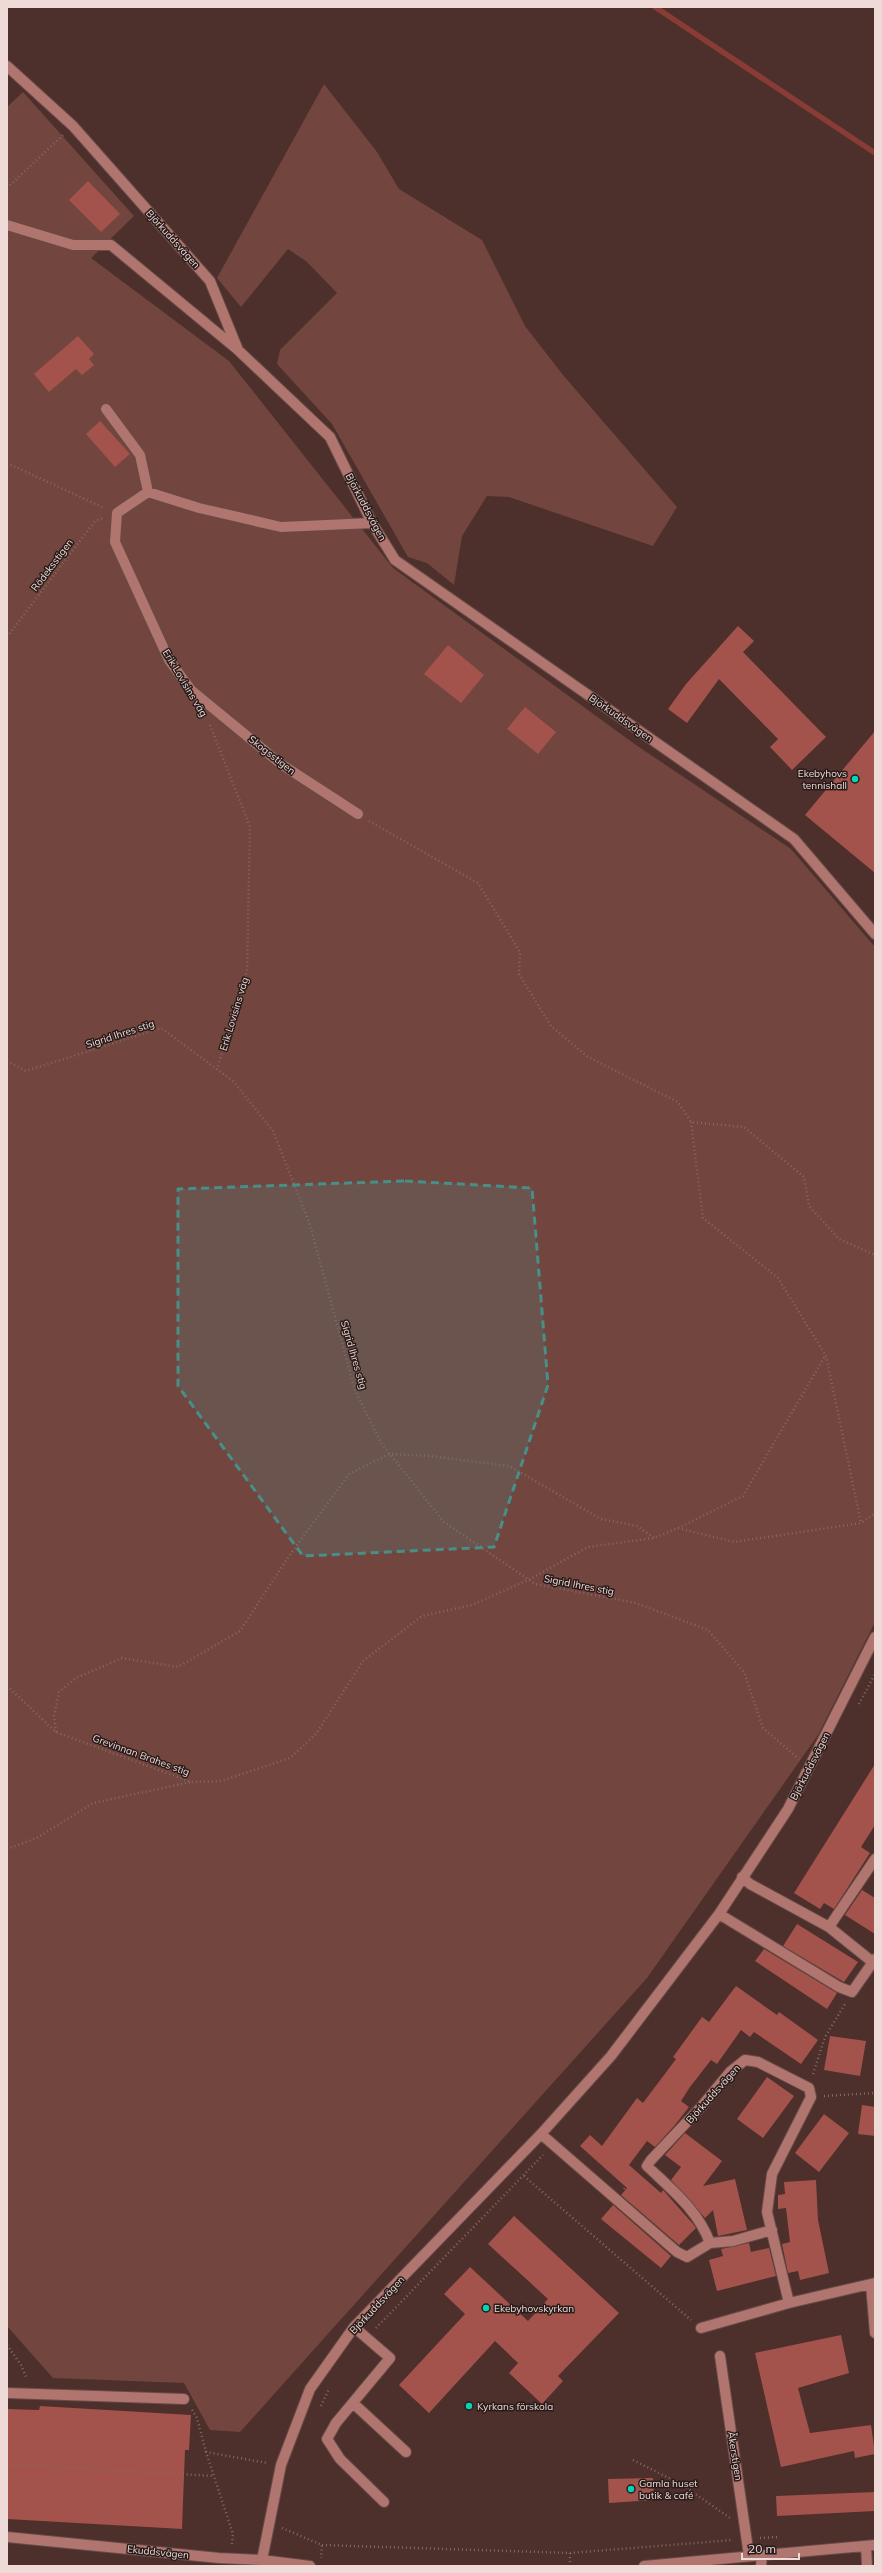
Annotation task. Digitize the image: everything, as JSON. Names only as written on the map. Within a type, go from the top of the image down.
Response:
[{"type":"street","name":"Björkuddsvägen","points":[[7,66],[73,126],[210,281],[238,350],[330,437],[372,523],[395,560],[417,577],[794,839],[875,934]]},
{"type":"street","points":[[7,225],[73,245],[111,245],[238,350]]},
{"type":"street","points":[[106,409],[140,455],[148,492]]},
{"type":"street","points":[[148,492],[199,508],[281,527],[372,523]]},
{"type":"street","points":[[117,513],[148,492]]},
{"type":"street","name":"Erik Lovisins väg","points":[[117,513],[115,542],[169,660],[191,690]]},
{"type":"street","name":"Skogsstigen","points":[[191,690],[281,764],[358,814]]},
{"type":"street","name":"Björkuddsvägen","points":[[262,2560],[281,2465],[310,2389],[354,2327],[541,2134],[611,2056],[719,1914],[788,1809],[872,1650],[875,1637]]},
{"type":"street","points":[[829,1927],[875,1859]]},
{"type":"street","points":[[719,1914],[839,1987],[852,1992],[874,1961],[829,1927],[750,1884],[742,1877]]},
{"type":"street","name":"Björkuddsvägen","points":[[647,2166],[730,2072],[745,2060],[758,2062],[810,2092]]},
{"type":"street","points":[[790,2303],[767,2212],[772,2174],[810,2092]]},
{"type":"street","points":[[541,2134],[677,2252],[687,2258],[710,2243],[733,2241],[772,2230]]},
{"type":"street","points":[[647,2166],[684,2202],[703,2224],[710,2243]]},
{"type":"street","points":[[700,2328],[790,2303],[873,2284],[875,2333]]},
{"type":"street","points":[[354,2327],[390,2358],[336,2423],[327,2439],[340,2459],[384,2502]]},
{"type":"street","name":"Åkerstigen","points":[[720,2356],[749,2556]]},
{"type":"street","points":[[7,2393],[184,2399]]},
{"type":"street","points":[[353,2403],[406,2452]]},
{"type":"street","name":"Ekuddsvägen","points":[[7,2537],[229,2559],[262,2560],[310,2566]]},
{"type":"street","points":[[644,2566],[870,2546],[868,2566]]},
{"type":"street","points":[[761,2566],[762,2555]]},
{"type":"path","points":[[7,188],[73,126]]},
{"type":"path","points":[[7,463],[117,513]]},
{"type":"path","name":"Rödeksstigen","points":[[7,636],[95,521],[117,513]]},
{"type":"path","name":"Erik Lovisins väg","points":[[208,721],[250,827],[247,971],[217,1069]]},
{"type":"path","points":[[358,814],[478,883],[520,952],[519,974],[551,1026],[588,1057],[678,1102],[691,1122],[703,1218],[778,1278],[826,1356],[860,1523]]},
{"type":"path","name":"Sigrid Ihres stig","points":[[7,1061],[26,1071],[161,1028],[233,1081],[273,1131],[309,1222],[355,1390],[381,1443],[444,1522],[535,1584],[636,1603],[708,1630],[744,1672],[763,1728],[809,1769]]},
{"type":"path","points":[[691,1122],[744,1127],[804,1177],[809,1206],[839,1239],[875,1256]]},
{"type":"path","name":"Grevinnan Brahes stig","points":[[7,1686],[56,1732],[191,1782],[221,1781],[290,1758],[316,1734],[363,1661],[422,1616],[472,1605],[528,1580],[588,1547],[654,1538],[743,1496],[826,1356]]},
{"type":"path","points":[[56,1732],[54,1716],[59,1692],[76,1678],[122,1658],[178,1668],[240,1631],[287,1559],[349,1474],[390,1454],[429,1456],[509,1466],[602,1519],[637,1526],[654,1538]]},
{"type":"path","points":[[678,1528],[734,1542],[860,1523],[875,1513]]},
{"type":"path","points":[[7,1849],[37,1838],[93,1803],[191,1782]]},
{"type":"path","points":[[852,1992],[825,2037],[810,2092],[875,2093]]},
{"type":"path","points":[[367,2337],[554,2144]]},
{"type":"path","points":[[616,2198],[647,2166]]},
{"type":"path","points":[[524,2176],[700,2328]]},
{"type":"path","points":[[7,2345],[21,2365],[33,2394]]},
{"type":"path","points":[[319,2410],[332,2385]]},
{"type":"path","points":[[184,2399],[197,2418],[206,2452],[233,2534],[229,2559]]},
{"type":"path","points":[[206,2452],[281,2465]]},
{"type":"path","points":[[633,2460],[681,2484],[747,2535]]},
{"type":"path","points":[[7,2464],[214,2476]]},
{"type":"path","points":[[282,2520],[281,2528],[322,2545],[418,2550],[570,2553],[747,2535],[787,2537]]},
{"type":"path","points":[[320,2566],[322,2545]]},
{"type":"path","points":[[570,2553],[570,2566]]},
{"type":"highlighted area","points":[[405,1181],[532,1188],[548,1385],[494,1547],[303,1556],[178,1386],[178,1189]]},
{"type":"shaded area","points":[[324,84],[377,152],[399,189],[482,240],[525,326],[563,375],[677,507],[653,546],[509,497],[487,496],[462,536],[454,585],[427,563],[408,557],[332,424],[277,364],[280,350],[337,293],[307,262],[288,249],[241,307],[217,278]]},
{"type":"shaded area","points":[[23,92],[134,216],[91,258],[229,361],[393,568],[636,745],[791,849],[875,947],[875,1622],[818,1735],[647,1978],[240,2432],[210,2430],[184,2383],[53,2378],[7,2326],[7,107]]},
{"type":"building","points":[[88,181],[120,214],[101,232],[69,200]]},
{"type":"building","points":[[78,336],[94,354],[89,359],[94,365],[82,375],[76,369],[49,392],[34,374]]},
{"type":"building","points":[[100,421],[130,454],[115,467],[86,434]]},
{"type":"building","points":[[738,626],[754,641],[743,652],[826,737],[792,770],[770,747],[778,739],[719,679],[687,723],[668,709],[686,684]]},
{"type":"building","points":[[448,645],[484,675],[461,703],[424,674]]},
{"type":"building","points":[[525,707],[556,732],[538,754],[507,729]]},
{"type":"building","name":"Ekebyhovs tennishall","points":[[875,731],[875,873],[805,815]]},
{"type":"building","points":[[875,1764],[875,1825],[861,1847],[870,1853],[834,1909],[824,1903],[820,1909],[794,1893]]},
{"type":"building","points":[[862,1890],[875,1898],[875,1934],[845,1915]]},
{"type":"building","points":[[797,1924],[858,1962],[844,1982],[783,1946]]},
{"type":"building","points":[[764,1949],[837,1993],[827,2009],[755,1961]]},
{"type":"building","points":[[736,1986],[777,2015],[779,2012],[818,2040],[801,2064],[754,2032],[750,2037],[741,2030],[717,2064],[711,2060],[690,2087],[681,2101],[689,2107],[675,2125],[655,2147],[647,2141],[629,2165],[661,2193],[663,2190],[696,2228],[679,2245],[621,2195],[627,2188],[580,2146],[590,2135],[602,2146],[637,2098],[643,2103],[676,2059],[673,2057],[702,2017],[709,2022]]},
{"type":"building","points":[[830,2036],[866,2041],[860,2076],[824,2070]]},
{"type":"building","points":[[767,2077],[794,2096],[763,2138],[737,2119]]},
{"type":"building","points":[[862,2105],[875,2107],[875,2136],[858,2134]]},
{"type":"building","points":[[824,2114],[849,2133],[819,2172],[795,2153]]},
{"type":"building","points":[[685,2133],[722,2161],[703,2186],[735,2179],[747,2230],[718,2236],[713,2210],[705,2218],[671,2180],[681,2167],[665,2155]]},
{"type":"building","points":[[816,2180],[818,2220],[829,2273],[800,2280],[798,2271],[788,2273],[782,2244],[790,2242],[786,2208],[778,2209],[778,2195],[785,2194],[784,2182]]},
{"type":"building","points":[[613,2205],[671,2256],[661,2268],[601,2219]]},
{"type":"building","name":"Ekebyhovskyrkan","points":[[514,2216],[619,2313],[558,2376],[563,2381],[542,2404],[509,2373],[518,2363],[495,2341],[429,2413],[399,2385],[465,2314],[444,2294],[470,2267],[528,2321],[548,2299],[488,2244]]},
{"type":"building","points":[[749,2243],[751,2252],[769,2248],[776,2276],[717,2291],[709,2260],[723,2256],[721,2249]]},
{"type":"building","points":[[841,2335],[849,2373],[798,2388],[810,2433],[871,2425],[875,2454],[855,2458],[854,2451],[781,2467],[755,2353]]},
{"type":"building","points":[[40,2406],[191,2415],[189,2450],[185,2450],[182,2529],[7,2519],[7,2409],[39,2410]]},
{"type":"building","name":"Gamla huset butik & café","points":[[653,2478],[654,2500],[609,2503],[608,2479]]},
{"type":"building","points":[[875,2492],[875,2511],[777,2516],[776,2496]]},
{"type":"waterway","points":[[655,7],[875,153]]},
{"type":"place","name":"Ekebyhovs tennishall","points":[[855,779]]},
{"type":"place","name":"Ekebyhovskyrkan","points":[[486,2308]]},
{"type":"place","name":"Kyrkans förskola","points":[[469,2406]]},
{"type":"place","name":"Gamla huset butik & café","points":[[631,2489]]}]
